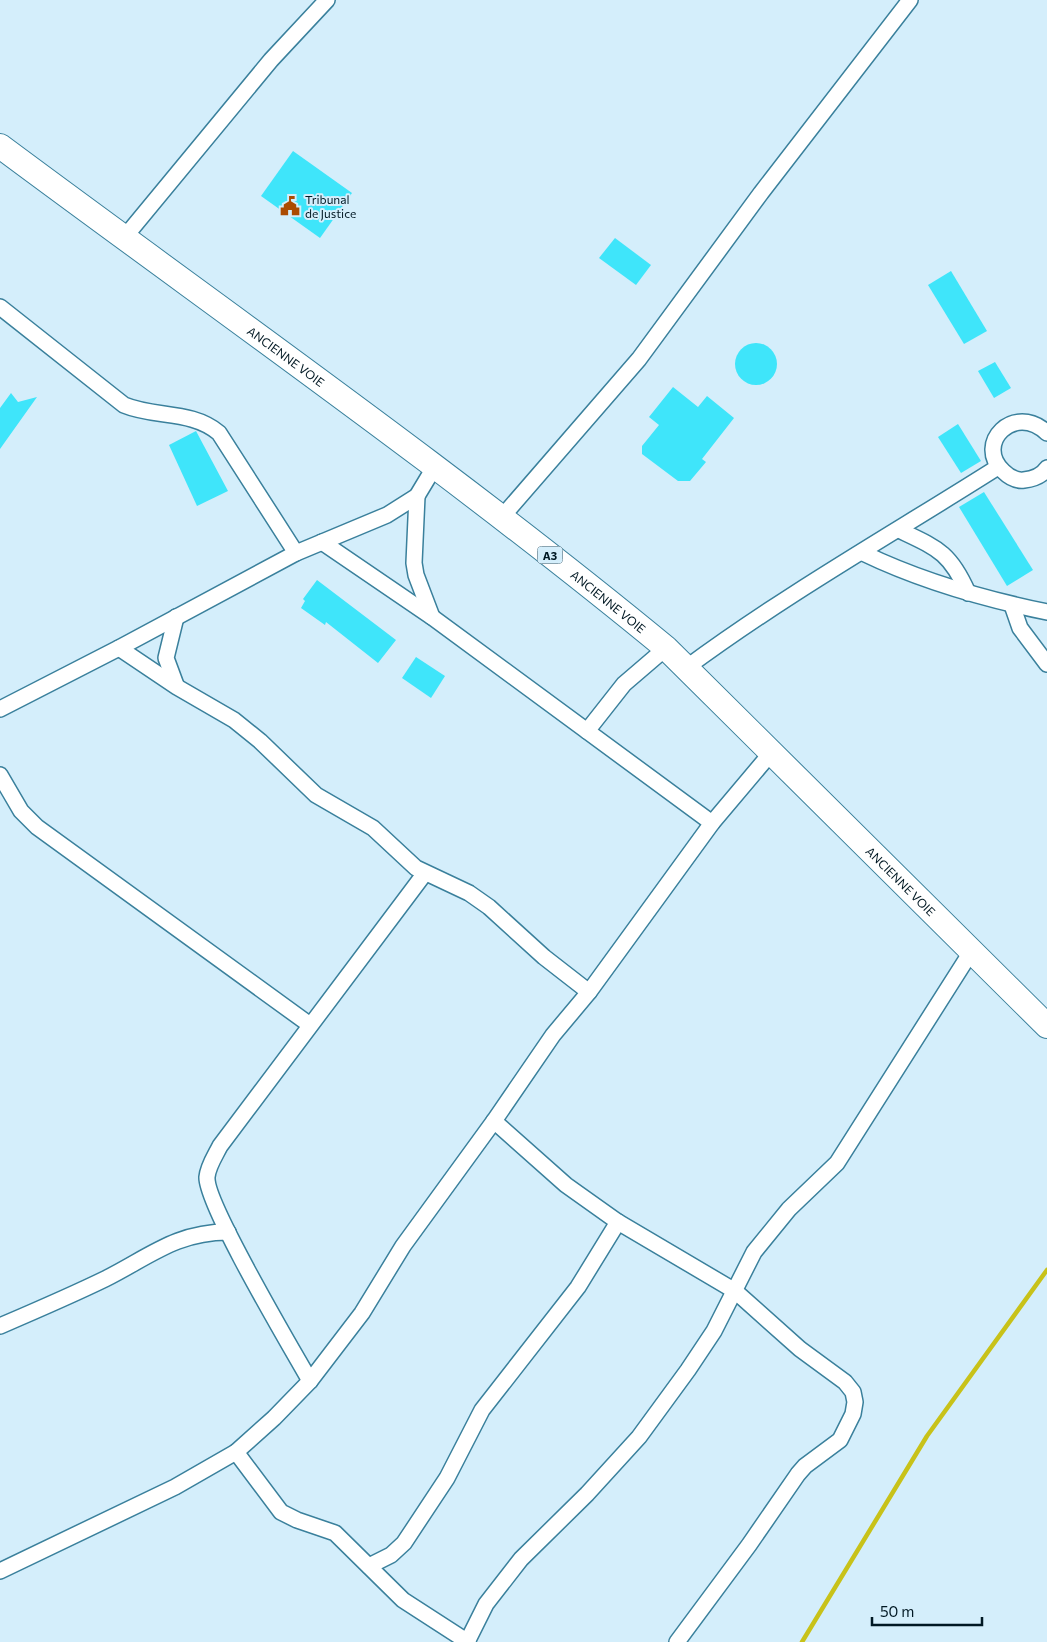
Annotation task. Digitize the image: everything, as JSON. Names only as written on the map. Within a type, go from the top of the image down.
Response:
[{"type":"main road","name":"ANCIENNE VOIE","points":[[0,146],[435,466],[666,648],[971,952],[1042,1016]]},
{"type":"street","points":[[124,238],[271,60],[326,0]]},
{"type":"street","points":[[502,518],[639,359],[910,0]]},
{"type":"street","points":[[0,307],[124,405],[140,411],[197,419],[211,426],[218,433],[296,553]]},
{"type":"street","points":[[1047,432],[1038,424],[1026,420],[1012,422],[1001,430],[994,441],[993,454],[998,467],[1008,476],[1021,480],[1034,478],[1047,468]]},
{"type":"street","points":[[0,709],[119,648],[296,553],[387,514],[416,496],[435,466]]},
{"type":"street","points":[[686,668],[762,613],[863,553],[998,467]]},
{"type":"street","points":[[416,496],[414,563],[416,575],[432,617]]},
{"type":"street","points":[[899,530],[945,554],[958,570],[968,593]]},
{"type":"street","points":[[322,542],[432,617],[712,823]]},
{"type":"street","points":[[863,553],[897,569],[968,593],[1047,612]]},
{"type":"street","points":[[1012,604],[1020,628],[1047,664]]},
{"type":"street","points":[[176,617],[166,658],[177,687]]},
{"type":"street","points":[[119,648],[177,687],[234,720],[260,741],[316,795],[373,828],[416,868],[469,893],[489,907],[544,957],[589,992]]},
{"type":"street","points":[[587,731],[624,684],[666,648]]},
{"type":"street","points":[[0,1570],[175,1487],[236,1452],[274,1418],[310,1381],[362,1314],[409,1238],[494,1121],[552,1035],[589,992],[712,823],[771,753]]},
{"type":"street","points":[[0,775],[17,805],[37,827],[310,1025]]},
{"type":"street","points":[[310,1381],[228,1232],[210,1193],[207,1178],[210,1166],[220,1146],[425,873]]},
{"type":"street","points":[[236,1452],[282,1512],[297,1520],[335,1533],[403,1600],[468,1642],[491,1598],[521,1559],[587,1494],[639,1437],[714,1332],[754,1252],[789,1209],[837,1163],[971,952]]},
{"type":"street","points":[[494,1121],[566,1185],[618,1222],[735,1292],[800,1349],[845,1382],[852,1392],[855,1402],[853,1414],[840,1440],[805,1466],[798,1474],[749,1545],[677,1642]]},
{"type":"street","points":[[369,1566],[390,1555],[404,1543],[447,1478],[482,1410],[578,1287],[618,1222]]},
{"type":"street","points":[[0,1326],[87,1287],[160,1248],[196,1234],[228,1232]]},
{"type":"building","points":[[293,151],[352,193],[320,238],[261,196]]},
{"type":"building","points":[[615,238],[651,265],[636,285],[599,258]]},
{"type":"building","points":[[951,271],[987,331],[964,344],[928,285]]},
{"type":"building","points":[[760,343],[768,346],[774,352],[777,364],[774,376],[768,382],[752,385],[744,382],[738,376],[735,360],[738,352],[744,346]]},
{"type":"building","points":[[995,362],[1011,388],[994,398],[978,371]]},
{"type":"building","points":[[673,387],[698,407],[707,396],[734,418],[702,459],[706,462],[690,481],[678,481],[642,454],[642,446],[659,425],[649,417]]},
{"type":"building","points":[[11,393],[18,402],[37,397],[0,449],[0,408]]},
{"type":"building","points":[[958,424],[981,461],[961,473],[938,437]]},
{"type":"building","points":[[196,431],[228,491],[197,506],[169,445]]},
{"type":"building","points":[[984,492],[1033,570],[1007,586],[959,507]]},
{"type":"building","points":[[317,580],[396,640],[378,663],[326,622],[325,625],[301,608],[305,601],[303,599]]},
{"type":"building","points":[[416,657],[445,676],[431,698],[402,678]]},
{"type":"waterway","points":[[802,1642],[927,1436],[1047,1270]]},
{"type":"place","name":"Tribunal de Justice","points":[[290,206]]}]
